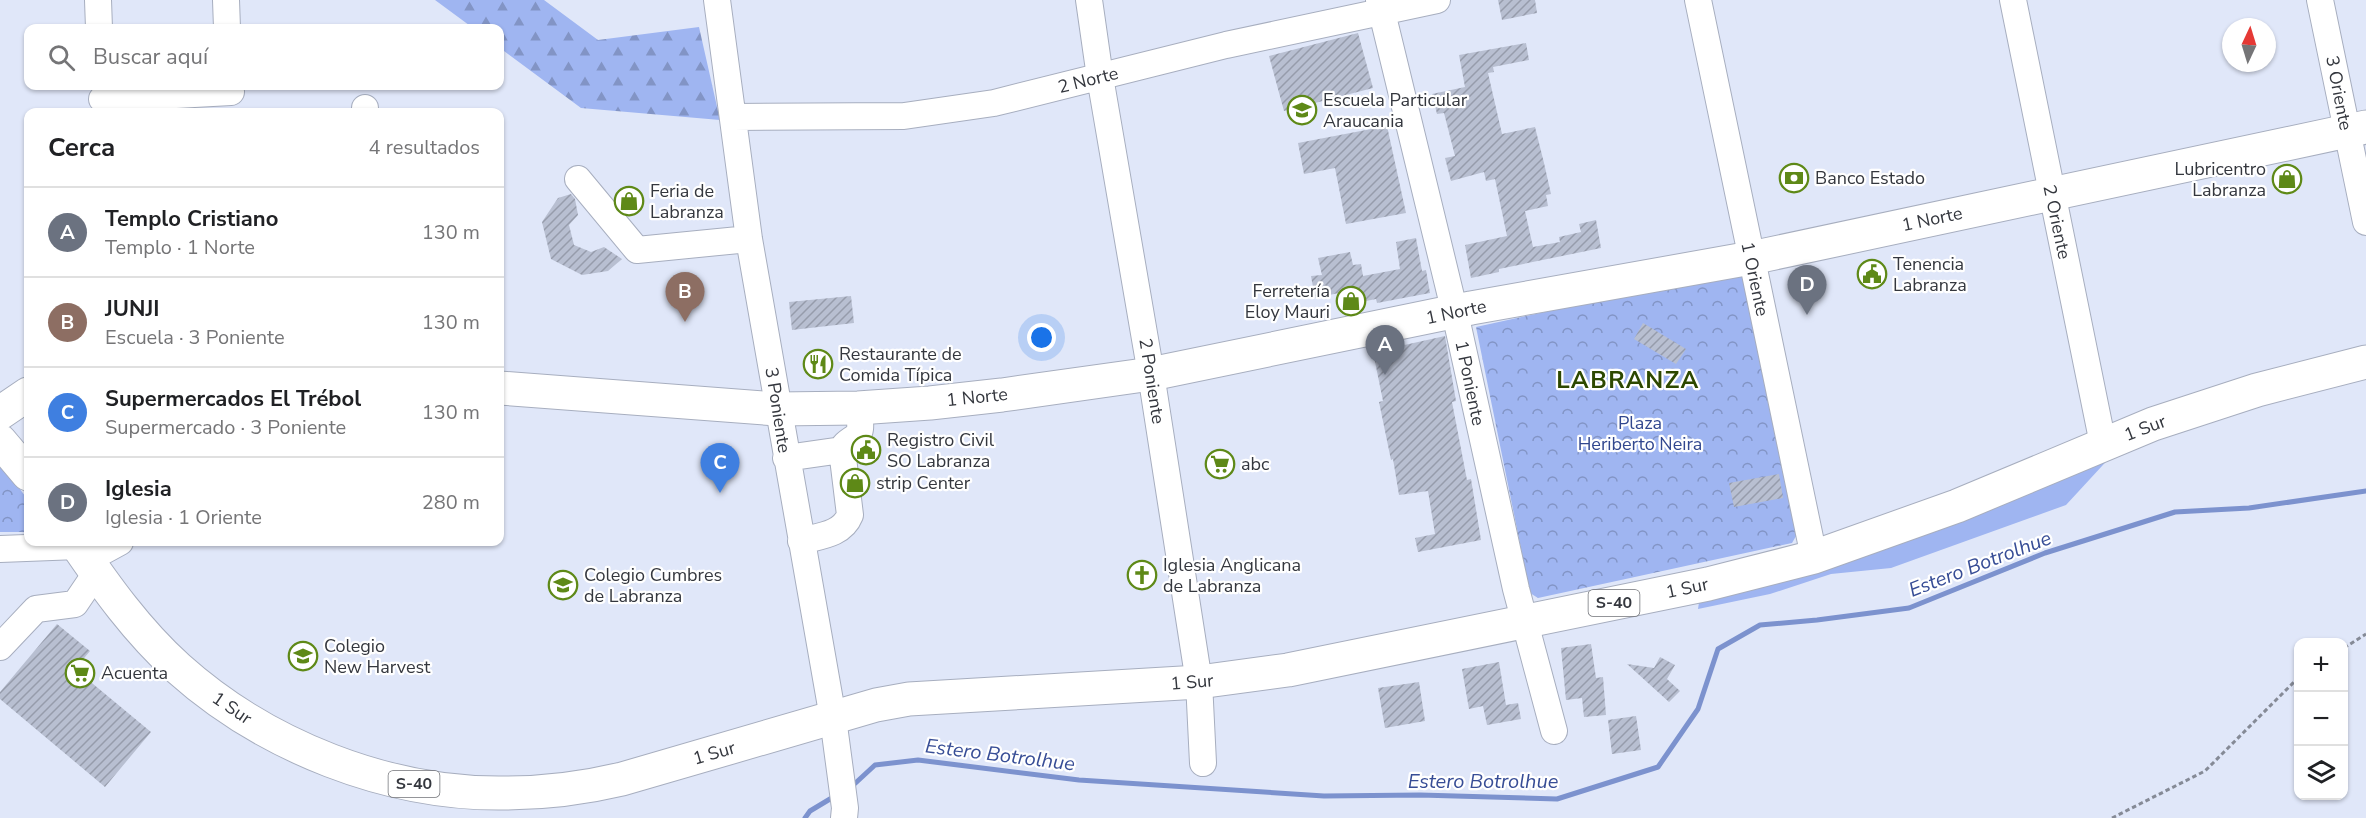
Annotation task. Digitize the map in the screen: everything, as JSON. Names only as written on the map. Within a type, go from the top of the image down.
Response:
[{"type":"main road","name":"1 Norte","points":[[504,388],[777,409],[858,408],[1002,395],[1151,374],[1455,313],[1751,258],[2356,129]]},
{"type":"main road","name":"1 Sur","points":[[84,555],[136,624],[177,667],[242,716],[300,747],[356,769],[408,783],[450,790],[503,794],[584,787],[632,777],[876,705],[909,699],[1199,682],[1288,670],[1708,584],[1814,557],[1921,520],[2153,423],[2216,402],[2366,362]]},
{"type":"main road","points":[[0,389],[24,388]]},
{"type":"main road","points":[[0,413],[24,397]]},
{"type":"main road","points":[[0,441],[24,469]]},
{"type":"street","points":[[98,0],[99,24]]},
{"type":"street","points":[[226,0],[227,24]]},
{"type":"street","name":"3 Poniente","points":[[717,0],[749,239],[833,718],[844,813]]},
{"type":"street","name":"2 Poniente","points":[[1089,0],[1199,682],[1203,763]]},
{"type":"street","name":"2 Norte","points":[[733,117],[904,116],[994,104],[1380,6],[1437,0]]},
{"type":"street","name":"1 Oriente","points":[[1698,0],[1814,557]]},
{"type":"street","name":"2 Oriente","points":[[2013,0],[2103,444]]},
{"type":"street","name":"3 Oriente","points":[[2320,0],[2356,129],[2366,222]]},
{"type":"street","name":"1 Poniente","points":[[1380,6],[1455,313],[1525,622],[1554,731]]},
{"type":"street","points":[[102,99],[231,97]]},
{"type":"street","points":[[578,179],[637,250],[749,239]]},
{"type":"street","points":[[801,542],[836,532],[848,520],[850,515],[842,450],[845,443],[857,436],[861,429],[858,408]]},
{"type":"street","points":[[786,458],[842,450]]},
{"type":"street","points":[[0,549],[84,555],[109,546]]},
{"type":"street","points":[[0,647],[36,609],[75,604],[84,555]]},
{"type":"path","points":[[2348,645],[2366,634]]},
{"type":"path","points":[[2112,818],[2205,771],[2294,682]]},
{"type":"green space","points":[[435,0],[544,0],[598,40],[699,27],[720,120],[581,108],[504,51],[504,24],[468,24]]},
{"type":"green space","name":"Plaza Heriberto Neira","points":[[1737,270],[1749,280],[1799,531],[1792,543],[1538,598],[1530,593],[1476,327]]},
{"type":"green space","points":[[2126,440],[2066,505],[1891,568],[1831,574],[1770,594],[1698,609],[1700,596]]},
{"type":"green space","points":[[0,462],[24,495],[24,532],[0,532]]},
{"type":"building","points":[[1498,0],[1535,0],[1537,13],[1502,20]]},
{"type":"building","points":[[1358,33],[1373,88],[1284,111],[1269,56]]},
{"type":"building","points":[[1526,43],[1529,60],[1493,67],[1494,72],[1488,73],[1502,134],[1535,127],[1551,194],[1546,195],[1548,206],[1525,211],[1533,247],[1560,242],[1559,237],[1581,232],[1579,224],[1596,220],[1601,248],[1499,269],[1499,272],[1471,278],[1465,245],[1507,236],[1495,179],[1486,181],[1484,172],[1451,181],[1445,158],[1455,156],[1444,113],[1437,114],[1432,94],[1465,87],[1459,55]]},
{"type":"building","points":[[1387,126],[1406,213],[1346,224],[1335,168],[1304,174],[1298,143]]},
{"type":"building","points":[[571,194],[575,199],[578,215],[569,225],[574,245],[591,252],[604,247],[622,259],[608,271],[582,275],[551,259],[542,222],[558,198]]},
{"type":"building","points":[[1416,238],[1422,271],[1426,270],[1430,293],[1377,303],[1376,299],[1356,303],[1353,290],[1315,298],[1311,276],[1322,275],[1318,258],[1350,252],[1353,265],[1361,264],[1363,276],[1400,269],[1396,242]]},
{"type":"building","points":[[851,296],[854,323],[792,330],[789,302]]},
{"type":"building","points":[[1643,323],[1686,349],[1676,364],[1634,339]]},
{"type":"building","points":[[1445,336],[1456,401],[1452,402],[1467,480],[1471,479],[1481,540],[1418,552],[1415,538],[1435,534],[1428,491],[1399,495],[1379,402],[1383,401],[1373,352]]},
{"type":"building","points":[[1779,474],[1783,498],[1734,507],[1729,483]]},
{"type":"building","points":[[57,624],[90,651],[75,669],[151,732],[105,787],[0,699],[0,692]]},
{"type":"building","points":[[1591,644],[1596,678],[1603,677],[1606,715],[1584,717],[1582,698],[1566,700],[1561,648]]},
{"type":"building","points":[[1660,657],[1675,665],[1667,679],[1680,691],[1669,702],[1627,664],[1654,668]]},
{"type":"building","points":[[1499,662],[1506,705],[1518,703],[1521,719],[1487,725],[1483,706],[1469,709],[1462,669]]},
{"type":"building","points":[[1419,682],[1425,721],[1385,728],[1378,688]]},
{"type":"building","points":[[1636,716],[1641,750],[1612,754],[1608,720]]},
{"type":"waterway","name":"Estero Botrolhue","points":[[849,789],[875,765],[918,760],[1079,780],[1324,796],[1420,795],[1557,799],[1658,767],[1698,709],[1718,649],[1760,625],[1909,608],[2045,553],[2175,512],[2249,508],[2366,491]]},
{"type":"waterway","name":"Estero Botrolhue","points":[[805,818],[810,811],[835,796]]},
{"type":"place","name":"Escuela Particular Araucania","points":[[1302,110]]},
{"type":"place","name":"Banco Estado","points":[[1794,178]]},
{"type":"place","name":"Lubricentro Labranza","points":[[2287,179]]},
{"type":"place","name":"Feria de Labranza","points":[[629,201]]},
{"type":"place","name":"Tenencia Labranza","points":[[1872,274]]},
{"type":"place","name":"Ferretería Eloy Mauri","points":[[1351,301]]},
{"type":"place","name":"Iglesia","points":[[1807,315]]},
{"type":"place","name":"JUNJI","points":[[685,322]]},
{"type":"place","name":"Restaurante de Comida Típica","points":[[818,364]]},
{"type":"place","name":"Templo Cristiano","points":[[1385,375]]},
{"type":"place","name":"Registro Civil SO Labranza","points":[[866,450]]},
{"type":"place","name":"abc","points":[[1220,464]]},
{"type":"place","name":"strip Center","points":[[855,483]]},
{"type":"place","name":"Supermercados El Trébol","points":[[720,493]]},
{"type":"place","name":"Iglesia Anglicana de Labranza","points":[[1142,575]]},
{"type":"place","name":"Colegio Cumbres de Labranza","points":[[563,585]]},
{"type":"place","name":"Colegio New Harvest","points":[[303,656]]},
{"type":"place","name":"Acuenta","points":[[80,673]]},
{"type":"district","name":"LABRANZA","points":[[1628,380]]}]
